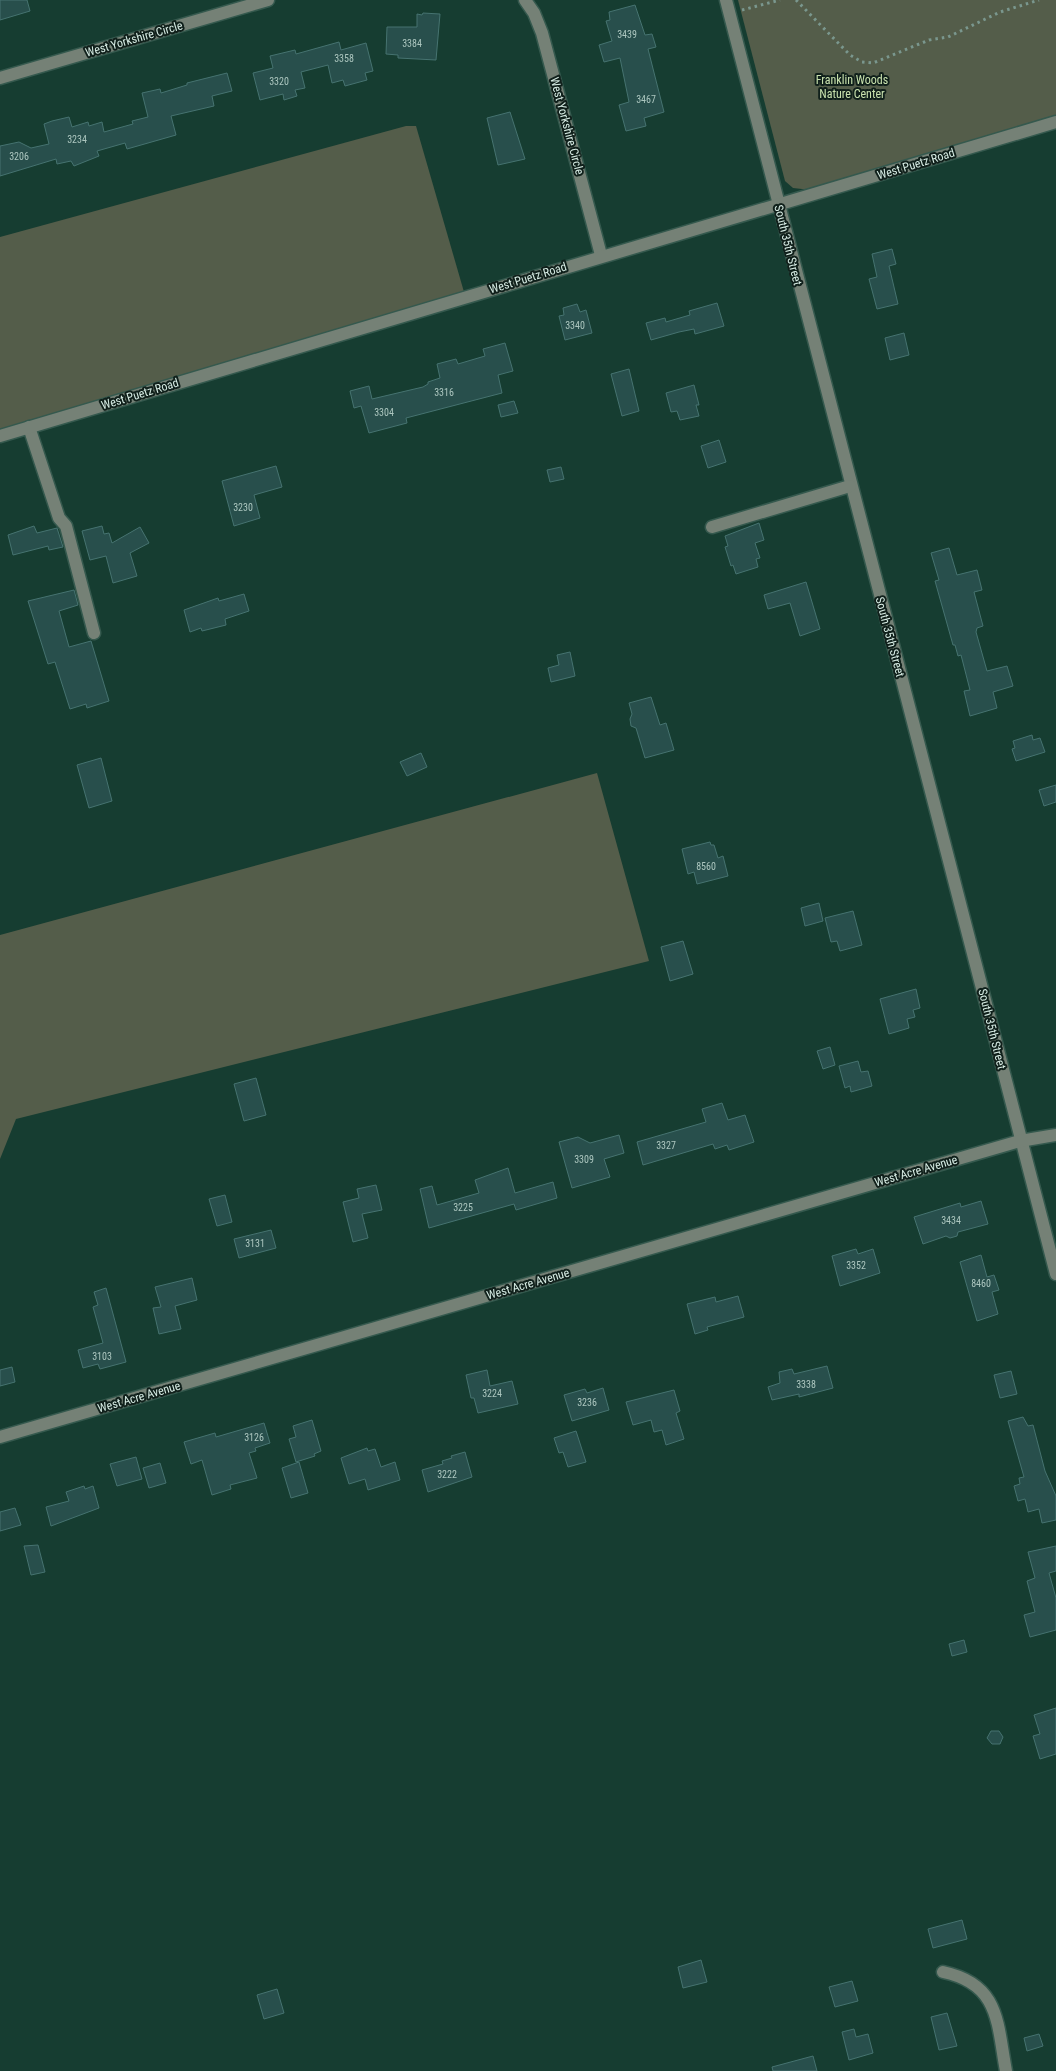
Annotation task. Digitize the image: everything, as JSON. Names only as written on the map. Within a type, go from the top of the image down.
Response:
[{"type":"street","name":"West Yorkshire Circle","points":[[0,78],[268,0]]},
{"type":"street","name":"West Yorkshire Circle","points":[[526,0],[534,13],[542,33],[601,256]]},
{"type":"street","name":"South 35th Street","points":[[726,0],[850,486],[1056,1274]]},
{"type":"street","name":"West Puetz Road","points":[[0,436],[1056,122]]},
{"type":"street","points":[[29,427],[59,518],[66,526],[94,633]]},
{"type":"street","points":[[712,527],[850,486]]},
{"type":"street","name":"West Acre Avenue","points":[[0,1437],[1020,1141],[1056,1135]]},
{"type":"street","points":[[943,1972],[961,1975],[987,1996],[993,2006],[1006,2071]]},
{"type":"path","points":[[730,13],[780,0]]},
{"type":"path","points":[[796,0],[850,55],[862,62],[873,63],[929,40],[948,37],[1000,12],[1039,0]]},
{"type":"green space","name":"Franklin Woods Nature Center","points":[[738,0],[1056,0],[1056,117],[811,190],[793,188],[785,181]]},
{"type":"green space","points":[[406,126],[416,126],[464,292],[0,430],[0,237]]},
{"type":"green space","points":[[597,773],[649,961],[16,1119],[0,1159],[0,935]]},
{"type":"building","points":[[0,0],[27,0],[30,11],[0,20]]},
{"type":"building","points":[[635,5],[645,35],[652,34],[656,47],[648,49],[664,112],[644,118],[646,126],[626,131],[619,105],[629,102],[620,58],[604,62],[599,45],[612,41],[606,21],[610,20],[609,12]]},
{"type":"building","points":[[423,13],[440,14],[436,60],[398,58],[398,55],[386,54],[387,27],[417,27],[417,14],[422,15]]},
{"type":"building","points":[[339,42],[341,50],[366,43],[373,71],[365,73],[367,80],[345,86],[343,80],[332,83],[328,65],[301,72],[305,88],[295,90],[297,96],[284,100],[283,94],[260,100],[253,73],[273,68],[270,56],[295,50],[296,54]]},
{"type":"building","points":[[227,73],[232,91],[212,96],[214,106],[171,116],[176,135],[127,149],[125,143],[97,151],[99,156],[74,166],[71,161],[57,164],[56,159],[0,176],[0,146],[19,142],[31,148],[49,144],[44,124],[69,117],[72,127],[88,122],[89,126],[102,122],[104,132],[133,124],[132,121],[148,117],[142,93],[160,89],[161,93],[187,85],[187,83]]},
{"type":"building","points":[[510,112],[525,159],[498,165],[487,118]]},
{"type":"building","points":[[892,249],[896,264],[889,266],[898,304],[877,309],[869,279],[877,277],[872,254]]},
{"type":"building","points":[[717,303],[724,326],[695,334],[694,329],[651,340],[646,323],[665,318],[666,322],[690,315],[689,311]]},
{"type":"building","points":[[577,304],[580,312],[586,310],[592,333],[565,340],[559,316],[564,315],[563,308]]},
{"type":"building","points":[[904,333],[909,355],[890,360],[885,338]]},
{"type":"building","points":[[505,343],[513,371],[498,375],[502,393],[406,418],[407,423],[369,433],[361,406],[354,408],[350,391],[369,386],[372,399],[423,387],[428,382],[440,378],[437,364],[456,359],[458,364],[485,356],[483,349]]},
{"type":"building","points":[[629,369],[639,411],[622,416],[611,374]]},
{"type":"building","points":[[694,385],[699,405],[696,405],[699,416],[680,420],[677,411],[671,412],[666,393]]},
{"type":"building","points":[[514,401],[518,413],[501,417],[498,405]]},
{"type":"building","points":[[719,440],[726,462],[708,468],[701,446]]},
{"type":"building","points":[[276,466],[282,487],[254,495],[260,518],[234,526],[222,481]]},
{"type":"building","points":[[561,467],[564,479],[550,482],[547,470]]},
{"type":"building","points":[[759,523],[764,540],[755,543],[760,558],[756,559],[758,567],[736,574],[733,565],[731,566],[725,547],[728,546],[725,536]]},
{"type":"building","points":[[34,526],[37,533],[57,528],[63,547],[49,550],[48,546],[13,555],[8,535]]},
{"type":"building","points":[[102,526],[104,534],[109,533],[112,543],[140,527],[149,543],[130,553],[137,576],[113,583],[106,556],[90,560],[82,531]]},
{"type":"building","points":[[949,548],[957,575],[977,570],[982,590],[974,592],[983,626],[977,628],[976,632],[987,671],[1007,666],[1013,686],[993,692],[997,708],[970,716],[964,691],[970,690],[961,655],[958,656],[955,645],[953,645],[935,581],[939,580],[931,553]]},
{"type":"building","points":[[806,582],[820,629],[800,636],[790,603],[768,609],[764,595]]},
{"type":"building","points":[[74,590],[78,605],[59,611],[69,647],[91,641],[109,701],[87,708],[86,704],[70,709],[55,662],[48,664],[28,601]]},
{"type":"building","points":[[244,594],[249,611],[225,619],[226,625],[202,631],[201,628],[190,632],[184,610],[218,598],[219,601]]},
{"type":"building","points":[[570,652],[575,676],[551,682],[548,668],[559,665],[557,655]]},
{"type":"building","points":[[651,697],[660,725],[666,723],[674,750],[645,758],[636,728],[631,726],[630,719],[632,714],[629,703]]},
{"type":"building","points":[[1032,735],[1033,740],[1040,738],[1045,752],[1016,761],[1012,749],[1015,748],[1013,741]]},
{"type":"building","points":[[421,753],[427,767],[407,776],[400,762]]},
{"type":"building","points":[[101,758],[112,801],[89,808],[77,765]]},
{"type":"building","points":[[1056,785],[1056,802],[1044,806],[1039,790]]},
{"type":"building","points":[[710,842],[711,845],[714,845],[718,858],[723,856],[728,876],[697,884],[694,872],[688,874],[682,849]]},
{"type":"building","points":[[819,903],[823,921],[805,926],[801,908]]},
{"type":"building","points":[[853,911],[862,945],[840,951],[837,941],[831,942],[825,918]]},
{"type":"building","points":[[683,941],[693,974],[670,981],[661,947]]},
{"type":"building","points":[[916,989],[920,1008],[913,1010],[915,1017],[907,1019],[909,1028],[889,1034],[880,999]]},
{"type":"building","points":[[830,1047],[835,1065],[823,1069],[817,1051]]},
{"type":"building","points":[[858,1061],[861,1072],[868,1071],[872,1086],[851,1092],[850,1086],[845,1088],[839,1066]]},
{"type":"building","points":[[256,1078],[266,1115],[244,1121],[234,1084]]},
{"type":"building","points":[[722,1103],[728,1120],[745,1115],[754,1142],[729,1150],[727,1145],[715,1149],[713,1144],[643,1165],[637,1142],[706,1122],[702,1109]]},
{"type":"building","points":[[619,1135],[624,1153],[604,1159],[610,1177],[572,1188],[559,1142],[578,1137],[590,1143]]},
{"type":"building","points":[[508,1168],[515,1193],[553,1182],[557,1198],[516,1210],[514,1204],[429,1228],[420,1189],[432,1186],[437,1205],[479,1193],[475,1180]]},
{"type":"building","points":[[376,1185],[382,1210],[362,1214],[368,1238],[353,1242],[343,1202],[359,1198],[357,1189]]},
{"type":"building","points":[[225,1195],[232,1222],[217,1226],[209,1199]]},
{"type":"building","points":[[981,1201],[988,1224],[958,1232],[957,1236],[950,1238],[946,1236],[923,1244],[914,1217],[960,1203],[961,1207]]},
{"type":"building","points":[[271,1230],[276,1248],[239,1258],[234,1239]]},
{"type":"building","points":[[856,1249],[858,1254],[873,1249],[880,1273],[840,1286],[832,1256]]},
{"type":"building","points":[[981,1255],[987,1277],[994,1275],[999,1290],[992,1292],[998,1314],[977,1321],[960,1262]]},
{"type":"building","points":[[192,1278],[197,1300],[175,1306],[181,1329],[159,1334],[153,1308],[161,1307],[155,1287]]},
{"type":"building","points":[[106,1288],[126,1362],[100,1369],[98,1364],[83,1368],[78,1350],[103,1343],[93,1307],[98,1305],[94,1292]]},
{"type":"building","points":[[738,1296],[744,1317],[707,1327],[708,1330],[695,1334],[687,1304],[715,1297],[716,1302]]},
{"type":"building","points":[[827,1366],[833,1388],[799,1397],[799,1394],[772,1400],[768,1387],[780,1383],[779,1372],[792,1369],[794,1374]]},
{"type":"building","points":[[12,1367],[15,1382],[0,1386],[0,1370]]},
{"type":"building","points":[[487,1370],[490,1386],[512,1381],[518,1404],[478,1413],[474,1398],[471,1398],[466,1375]]},
{"type":"building","points":[[1011,1371],[1017,1394],[1000,1398],[994,1375]]},
{"type":"building","points":[[603,1388],[609,1410],[572,1421],[564,1395],[585,1389],[587,1393]]},
{"type":"building","points":[[674,1390],[680,1411],[676,1413],[684,1439],[666,1445],[662,1430],[654,1432],[651,1420],[633,1425],[626,1402]]},
{"type":"building","points":[[1023,1417],[1028,1426],[1033,1425],[1045,1471],[1056,1496],[1056,1520],[1042,1523],[1039,1509],[1028,1512],[1025,1499],[1018,1501],[1014,1486],[1020,1484],[1019,1478],[1024,1477],[1008,1421]]},
{"type":"building","points":[[312,1420],[321,1451],[314,1454],[315,1456],[296,1462],[289,1439],[296,1437],[293,1426]]},
{"type":"building","points":[[264,1423],[270,1443],[255,1448],[256,1451],[249,1453],[257,1478],[230,1485],[231,1489],[212,1495],[202,1460],[191,1464],[184,1442],[215,1433],[216,1437]]},
{"type":"building","points":[[576,1431],[586,1462],[568,1467],[563,1452],[559,1453],[554,1438]]},
{"type":"building","points":[[367,1448],[368,1451],[375,1449],[381,1467],[395,1462],[400,1480],[368,1490],[365,1479],[349,1484],[341,1458]]},
{"type":"building","points":[[465,1452],[472,1477],[428,1492],[422,1470],[443,1464],[442,1461],[452,1458],[451,1456]]},
{"type":"building","points":[[136,1457],[142,1479],[117,1486],[110,1464]]},
{"type":"building","points":[[299,1462],[308,1493],[291,1498],[282,1468]]},
{"type":"building","points":[[160,1463],[166,1483],[149,1488],[143,1468]]},
{"type":"building","points":[[84,1486],[85,1489],[93,1486],[99,1508],[51,1526],[46,1507],[69,1501],[66,1492]]},
{"type":"building","points":[[15,1508],[21,1525],[0,1531],[0,1512]]},
{"type":"building","points":[[38,1545],[45,1572],[31,1575],[24,1546]]},
{"type":"building","points":[[1056,1546],[1056,1571],[1049,1573],[1056,1598],[1056,1630],[1030,1637],[1024,1615],[1035,1612],[1027,1581],[1035,1578],[1028,1552]]},
{"type":"building","points":[[964,1640],[967,1652],[952,1656],[949,1644]]},
{"type":"building","points":[[1056,1708],[1056,1754],[1040,1759],[1033,1736],[1040,1734],[1034,1715]]},
{"type":"building","points":[[991,1731],[999,1731],[1003,1737],[1000,1744],[992,1744],[987,1738]]},
{"type":"building","points":[[962,1920],[967,1939],[933,1948],[928,1929]]},
{"type":"building","points":[[701,1960],[707,1982],[683,1988],[678,1967]]},
{"type":"building","points":[[852,1981],[858,2001],[835,2007],[829,1987]]},
{"type":"building","points":[[277,1989],[284,2013],[264,2019],[257,1995]]},
{"type":"building","points":[[947,2013],[957,2046],[939,2050],[931,2017]]},
{"type":"building","points":[[854,2029],[856,2037],[868,2034],[873,2053],[849,2060],[842,2032]]},
{"type":"building","points":[[1039,2034],[1043,2046],[1027,2051],[1024,2038]]},
{"type":"building","points":[[813,2056],[817,2071],[773,2071],[772,2067]]}]
